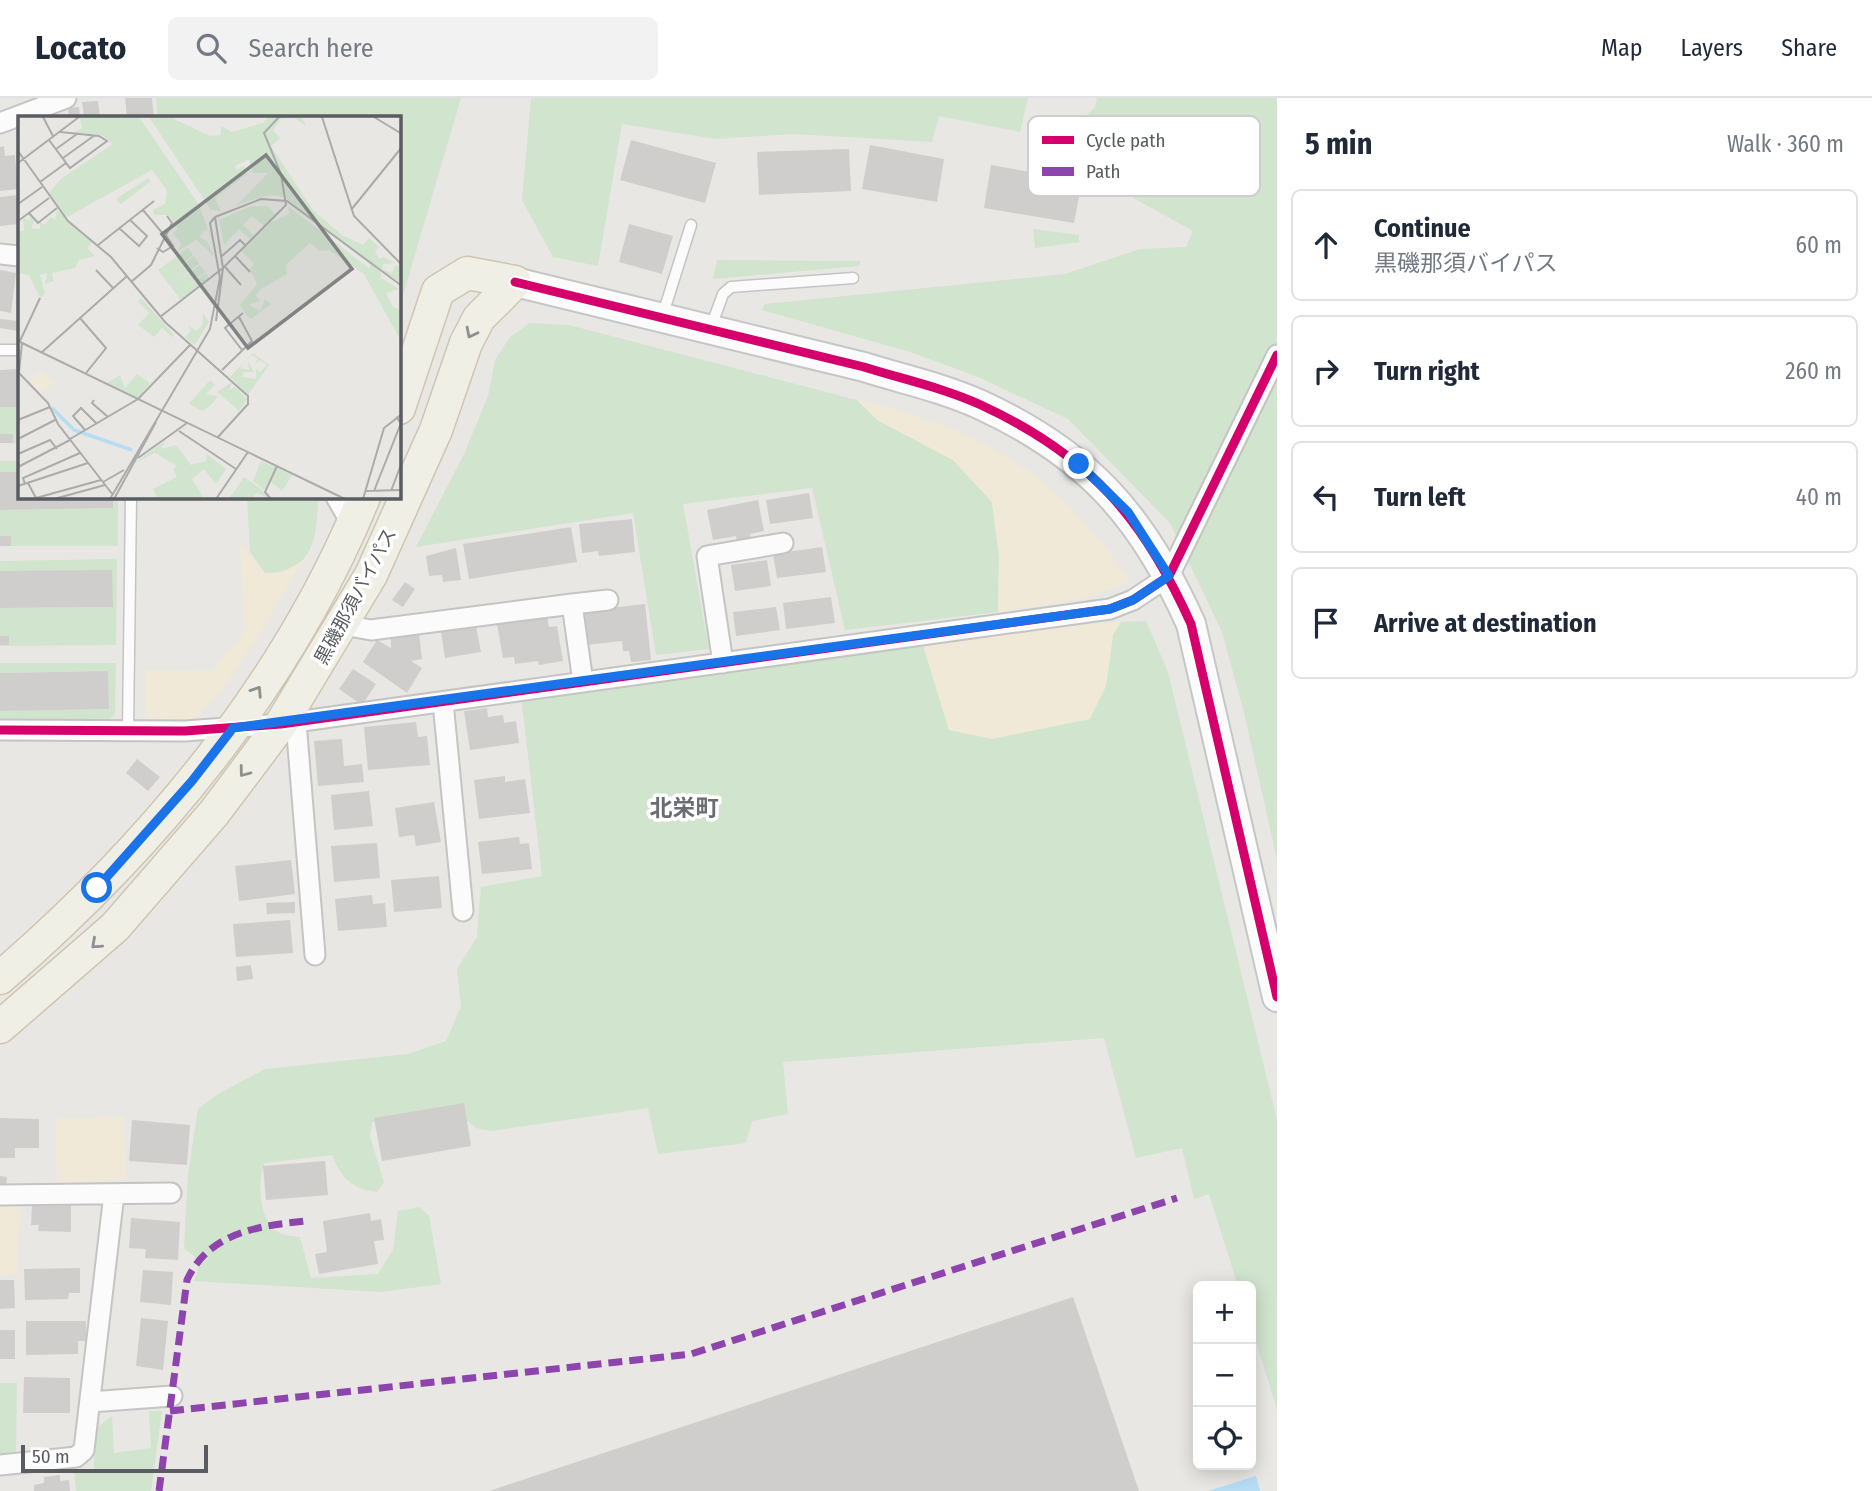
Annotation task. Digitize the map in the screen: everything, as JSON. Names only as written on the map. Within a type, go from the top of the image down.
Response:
[{"type":"main road","points":[[401,402],[438,290],[467,273],[515,282]]},
{"type":"main road","name":"黒磯那須バイパス","points":[[0,1027],[115,927],[288,723],[371,575],[436,430],[466,343],[479,318],[515,282]]},
{"type":"main road","name":"黒磯那須バイパス","points":[[0,978],[97,888],[144,838],[233,728],[318,592],[353,526],[363,499]]},
{"type":"street","points":[[14,114],[66,98]]},
{"type":"street","points":[[0,254],[18,257]]},
{"type":"street","points":[[515,282],[864,367],[919,384],[980,405],[1034,433],[1079,464],[1128,512],[1169,576],[1191,624],[1277,997]]},
{"type":"street","points":[[0,730],[128,731],[233,728],[288,723],[1110,609],[1133,600],[1169,576],[1277,355]]},
{"type":"street","points":[[337,499],[353,526]]},
{"type":"street","points":[[723,663],[707,556],[783,543]]},
{"type":"street","points":[[343,625],[371,630],[608,600]]},
{"type":"street","points":[[572,604],[583,682]]},
{"type":"street","points":[[443,702],[463,911]]},
{"type":"street","points":[[288,723],[315,955]]},
{"type":"street","points":[[0,1195],[171,1193]]},
{"type":"street","points":[[0,1465],[76,1457],[84,1450],[114,1194]]},
{"type":"street","points":[[90,1402],[172,1396]]},
{"type":"lane","points":[[661,318],[691,225]]},
{"type":"lane","points":[[710,330],[723,293],[731,287],[853,278]]},
{"type":"lane","points":[[0,350],[18,350]]},
{"type":"lane","points":[[128,731],[131,499]]},
{"type":"green space","points":[[156,98],[461,98],[401,302],[401,116],[157,116]]},
{"type":"green space","points":[[531,98],[1028,98],[1020,132],[939,116],[932,142],[793,134],[715,139],[622,124],[598,266],[553,257],[522,200]]},
{"type":"green space","points":[[1097,98],[1277,98],[1277,859],[1244,713],[1222,632],[1170,523],[1068,419],[976,376],[910,352],[762,310],[765,304],[1065,274],[1140,249],[1186,247],[1193,231],[1130,196],[1260,196],[1260,116],[1086,116],[1095,107]]},
{"type":"green space","points":[[1033,229],[1079,235],[1079,242],[1035,248]]},
{"type":"green space","points":[[717,260],[861,261],[859,266],[713,279]]},
{"type":"green space","points":[[530,323],[569,325],[857,400],[878,420],[953,460],[992,502],[999,556],[998,612],[845,630],[812,488],[683,504],[709,649],[656,655],[633,513],[416,547],[464,454],[488,396],[495,360],[510,337]]},
{"type":"green space","points":[[0,407],[18,407],[18,443],[0,443]]},
{"type":"green space","points":[[0,461],[18,461],[18,472],[0,472]]},
{"type":"green space","points":[[113,499],[118,499],[118,546],[0,546],[0,510],[113,508]]},
{"type":"green space","points":[[247,499],[318,499],[314,539],[303,560],[294,567],[265,573],[250,552]]},
{"type":"green space","points":[[117,559],[116,645],[0,646],[0,608],[113,607],[0,571],[0,561]]},
{"type":"green space","points":[[1146,621],[1168,672],[1277,1120],[1277,1409],[1256,1342],[1256,1281],[1236,1281],[1209,1194],[1194,1199],[1182,1148],[1136,1158],[1104,1038],[783,1062],[788,1114],[752,1121],[746,1143],[658,1154],[648,1108],[491,1131],[476,1128],[452,1108],[372,1122],[370,1136],[384,1182],[377,1192],[361,1188],[349,1181],[339,1170],[332,1155],[265,1163],[260,1190],[266,1219],[280,1233],[300,1237],[311,1278],[378,1274],[393,1250],[398,1211],[420,1207],[429,1216],[441,1284],[381,1292],[194,1281],[199,1267],[194,1256],[184,1248],[188,1174],[198,1109],[218,1094],[265,1069],[408,1054],[446,1041],[461,1007],[457,969],[477,937],[481,887],[542,876],[521,696],[923,645],[949,730],[1106,686],[1113,635],[1121,622]]},
{"type":"green space","points":[[0,663],[116,663],[115,714],[108,720],[0,720],[0,711],[109,709],[108,671],[0,673]]},
{"type":"green space","points":[[0,1383],[17,1383],[16,1453],[0,1455]]},
{"type":"green space","points":[[149,1411],[162,1411],[151,1491],[76,1491],[74,1472],[94,1471],[94,1430],[112,1416],[114,1453],[151,1448]]},
{"type":"sand","points":[[857,400],[902,411],[942,425],[980,441],[1014,461],[1045,484],[1075,512],[1103,544],[1130,582],[1083,599],[998,612],[999,556],[992,502],[953,460],[877,420]]},
{"type":"sand","points":[[240,544],[265,573],[281,573],[303,561],[235,671],[205,710],[189,719],[145,718],[145,670],[212,671],[245,631]]},
{"type":"sand","points":[[1121,622],[1113,635],[1106,686],[1090,719],[992,739],[949,730],[923,645],[1020,630]]},
{"type":"sand","points":[[124,1116],[126,1180],[57,1183],[55,1119]]},
{"type":"sand","points":[[0,1205],[20,1205],[17,1274],[0,1275]]},
{"type":"water","points":[[1256,1476],[1260,1491],[1208,1491]]},
{"type":"building","points":[[125,98],[152,98],[154,116],[127,116]]},
{"type":"building","points":[[98,101],[100,116],[84,116],[82,102]]},
{"type":"building","points":[[79,107],[80,116],[69,116],[68,108]]},
{"type":"building","points":[[631,140],[716,163],[705,203],[620,180]]},
{"type":"building","points":[[870,145],[944,159],[937,202],[862,189]]},
{"type":"building","points":[[4,146],[5,156],[15,155],[18,189],[0,191],[0,147]]},
{"type":"building","points":[[849,149],[851,191],[759,195],[757,152]]},
{"type":"building","points":[[991,165],[1028,172],[1028,196],[1079,196],[1074,223],[984,208]]},
{"type":"building","points":[[18,195],[18,224],[0,226],[0,197]]},
{"type":"building","points":[[629,224],[673,236],[662,274],[619,262]]},
{"type":"building","points":[[0,270],[16,273],[11,313],[0,311]]},
{"type":"building","points":[[0,319],[18,321],[18,331],[0,328]]},
{"type":"building","points":[[18,369],[18,407],[0,407],[0,370]]},
{"type":"building","points":[[0,434],[13,434],[13,443],[0,443]]},
{"type":"building","points":[[0,472],[18,472],[18,499],[113,499],[113,508],[0,510]]},
{"type":"building","points":[[809,493],[813,518],[770,524],[766,500]]},
{"type":"building","points":[[758,500],[764,531],[737,541],[736,536],[713,540],[707,510]]},
{"type":"building","points":[[632,519],[635,552],[599,556],[598,551],[582,553],[579,524]]},
{"type":"building","points":[[571,527],[577,562],[469,579],[463,544]]},
{"type":"building","points":[[0,536],[11,536],[11,546],[0,546]]},
{"type":"building","points":[[822,547],[826,572],[777,578],[773,554]]},
{"type":"building","points":[[456,548],[461,580],[443,582],[442,575],[429,576],[426,556]]},
{"type":"building","points":[[767,560],[771,586],[735,591],[731,565]]},
{"type":"building","points":[[112,570],[113,607],[0,608],[0,571]]},
{"type":"building","points":[[405,582],[415,589],[403,607],[392,600]]},
{"type":"building","points":[[831,597],[835,623],[786,629],[783,603]]},
{"type":"building","points":[[645,604],[651,660],[631,662],[629,651],[623,651],[622,641],[586,645],[582,611]]},
{"type":"building","points":[[776,607],[780,630],[736,636],[733,612]]},
{"type":"building","points":[[547,616],[549,627],[557,626],[563,661],[539,665],[538,661],[515,664],[514,657],[503,658],[497,624]]},
{"type":"building","points":[[476,626],[481,652],[445,658],[441,632]]},
{"type":"building","points":[[419,633],[422,659],[411,661],[422,668],[407,693],[363,662],[377,640],[391,648],[391,636]]},
{"type":"building","points":[[0,636],[9,636],[9,645],[0,645]]},
{"type":"building","points":[[353,669],[376,684],[362,705],[339,689]]},
{"type":"building","points":[[108,671],[109,709],[0,711],[0,673]]},
{"type":"building","points":[[487,708],[488,717],[503,715],[504,723],[516,721],[519,743],[470,750],[464,711]]},
{"type":"building","points":[[416,722],[418,737],[427,736],[430,765],[368,770],[364,727]]},
{"type":"building","points":[[342,739],[344,766],[362,764],[364,782],[318,786],[314,741]]},
{"type":"building","points":[[137,759],[160,777],[148,791],[126,773]]},
{"type":"building","points":[[505,776],[505,782],[525,779],[530,813],[479,819],[474,780]]},
{"type":"building","points":[[369,791],[373,826],[334,830],[331,795]]},
{"type":"building","points":[[434,802],[441,842],[416,846],[414,835],[399,837],[395,808]]},
{"type":"building","points":[[519,837],[520,844],[529,843],[532,869],[482,874],[478,842]]},
{"type":"building","points":[[377,843],[380,878],[334,882],[331,846]]},
{"type":"building","points":[[291,860],[295,894],[239,901],[235,866]]},
{"type":"building","points":[[439,876],[442,908],[394,912],[391,880]]},
{"type":"building","points":[[372,895],[373,904],[385,903],[387,927],[338,931],[335,899]]},
{"type":"building","points":[[295,902],[295,913],[267,914],[266,903]]},
{"type":"building","points":[[290,920],[293,953],[236,957],[233,924]]},
{"type":"building","points":[[251,965],[253,979],[237,981],[236,967]]},
{"type":"building","points":[[464,1103],[471,1146],[382,1161],[374,1118]]},
{"type":"building","points":[[0,1118],[39,1119],[39,1148],[15,1148],[15,1158],[0,1158]]},
{"type":"building","points":[[132,1120],[190,1125],[187,1165],[129,1161]]},
{"type":"building","points":[[325,1161],[328,1195],[266,1200],[263,1166]]},
{"type":"building","points":[[0,1176],[7,1177],[6,1186],[0,1186]]},
{"type":"building","points":[[32,1204],[71,1205],[71,1232],[38,1231],[39,1225],[31,1225]]},
{"type":"building","points":[[370,1213],[371,1221],[381,1219],[384,1240],[374,1241],[378,1264],[319,1274],[315,1254],[327,1252],[323,1221]]},
{"type":"building","points":[[131,1218],[180,1222],[178,1260],[145,1258],[146,1249],[129,1248]]},
{"type":"building","points":[[80,1268],[80,1293],[69,1293],[68,1299],[25,1300],[24,1269]]},
{"type":"building","points":[[143,1270],[173,1272],[171,1305],[140,1302]]},
{"type":"building","points":[[0,1280],[14,1280],[15,1308],[0,1309]]},
{"type":"building","points":[[1073,1297],[1139,1491],[489,1491]]},
{"type":"building","points":[[141,1318],[168,1321],[163,1370],[136,1366]]},
{"type":"building","points":[[26,1321],[86,1321],[86,1341],[78,1341],[78,1354],[26,1355]]},
{"type":"building","points":[[0,1330],[15,1330],[15,1359],[0,1359]]},
{"type":"building","points":[[24,1377],[70,1378],[70,1413],[23,1413]]},
{"type":"building","points":[[60,1475],[60,1481],[69,1480],[70,1491],[34,1491],[34,1485],[44,1483],[44,1477]]},
{"type":"marked path","points":[[170,1411],[691,1354],[1177,1198]]},
{"type":"marked path","points":[[159,1491],[187,1280],[208,1251],[237,1234],[305,1221]]},
{"type":"cycle path","points":[[515,282],[864,367],[938,389],[981,405],[1019,424],[1053,445],[1082,468],[1132,521],[1173,586],[1191,624],[1277,997]]},
{"type":"cycle path","points":[[0,730],[185,731],[281,724],[1110,609],[1133,600],[1169,576],[1277,355]]},
{"type":"district","name":"北栄町","points":[[684,808]]},
{"type":"route","points":[[97,888],[144,838],[233,728],[281,724],[1110,609],[1133,600],[1169,576],[1128,512],[1079,464]]}]
